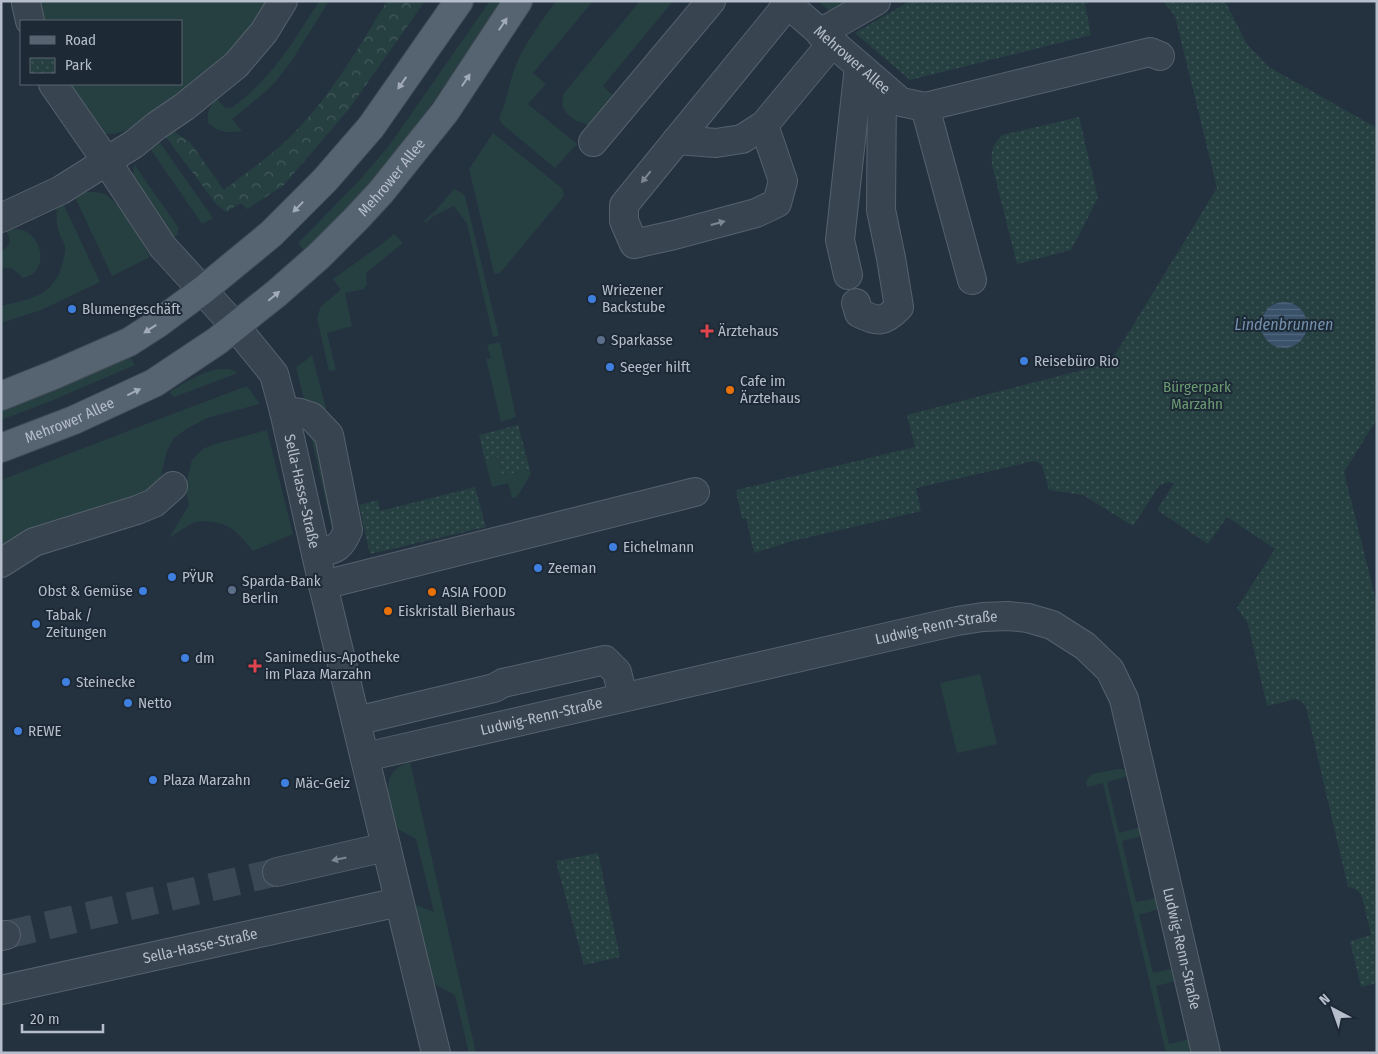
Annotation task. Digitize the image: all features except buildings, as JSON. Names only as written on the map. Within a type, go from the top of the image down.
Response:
[{"type":"main road","points":[[1,396],[129,342],[203,290],[271,234],[325,180],[371,127],[459,1]]},
{"type":"main road","name":"Mehrower Allee","points":[[1,448],[81,417],[154,383],[236,327],[305,268],[381,192],[445,112],[518,1]]},
{"type":"street","points":[[27,1],[30,20]]},
{"type":"street","points":[[1,218],[61,190],[134,144],[184,107],[236,65],[264,32],[283,1]]},
{"type":"street","points":[[593,142],[711,1]]},
{"type":"street","points":[[677,140],[716,143],[742,139],[764,125],[826,38],[876,1]]},
{"type":"street","points":[[764,125],[783,180],[777,203],[756,213],[634,244],[624,221],[624,205],[786,3]]},
{"type":"street","name":"Mehrower Allee","points":[[786,3],[901,102],[925,107]]},
{"type":"street","points":[[972,280],[925,107],[1150,52],[1160,56]]},
{"type":"street","points":[[848,274],[840,240],[859,66]]},
{"type":"street","points":[[54,85],[163,247],[236,327]]},
{"type":"street","points":[[856,303],[859,313],[874,320],[889,318],[899,307],[892,258],[881,210],[882,86]]},
{"type":"street","name":"Sella-Hasse-Straße","points":[[236,327],[274,374],[436,1053]]},
{"type":"street","points":[[284,411],[300,413],[312,418],[329,435],[348,530],[345,539],[337,548],[316,554]]},
{"type":"street","points":[[1,562],[34,542],[154,503],[173,486]]},
{"type":"street","points":[[323,584],[695,492]]},
{"type":"street","name":"Ludwig-Renn-Straße","points":[[365,756],[956,621],[1008,616],[1028,618],[1052,625],[1085,646],[1110,670],[1124,699],[1206,1053]]},
{"type":"street","points":[[356,721],[494,688],[503,683],[605,660],[617,672],[623,697]]},
{"type":"street","points":[[494,688],[500,726]]},
{"type":"street","points":[[277,872],[386,847]]},
{"type":"street","name":"Sella-Hasse-Straße","points":[[1,990],[400,902]]},
{"type":"green space","points":[[43,1],[267,1],[250,27],[235,45],[195,83],[129,129],[110,134],[99,134],[61,85],[182,85],[182,20],[38,20],[37,7]]},
{"type":"green space","points":[[319,1],[329,1],[291,62],[264,93],[232,119],[242,131],[224,132],[208,123],[209,110],[217,99],[224,107],[231,108],[258,86],[280,59]]},
{"type":"green space","points":[[387,1],[425,1],[349,109],[283,186],[247,209],[241,203],[226,212],[216,204],[163,133],[173,131],[190,142],[224,190],[278,148],[321,102],[344,70]]},
{"type":"green space","points":[[490,1],[501,1],[423,116],[373,178],[304,250],[298,243],[358,182],[388,147]]},
{"type":"green space","points":[[556,1],[593,1],[533,73],[546,84],[528,104],[577,144],[555,168],[502,124],[499,118],[520,56]]},
{"type":"green space","points":[[640,1],[673,1],[603,86],[614,97],[593,125],[574,120],[564,110],[562,105],[564,93]]},
{"type":"green space","points":[[818,1],[858,1],[833,14]]},
{"type":"green space","points":[[910,1],[1095,1],[1085,4],[1091,35],[910,80],[855,33]]},
{"type":"green space","name":"Bürgerpark Marzahn","points":[[1163,1],[1225,1],[1247,44],[1269,67],[1377,128],[1377,419],[1344,472],[1377,604],[1377,983],[1361,987],[1350,941],[1371,935],[1362,896],[1353,888],[1348,887],[1306,707],[1301,701],[1295,699],[1267,706],[1248,624],[1237,608],[1275,549],[1227,517],[1208,544],[1157,510],[1174,483],[1168,482],[1159,486],[1133,526],[1083,495],[1049,490],[1042,465],[1034,461],[916,488],[921,511],[789,542],[754,553],[746,518],[742,519],[736,490],[915,447],[907,415],[1110,363],[1217,188],[1175,16]],"holes":[[[1271,306],[1307,328],[1300,340],[1287,347],[1262,318]]]},
{"type":"green space","points":[[1079,117],[1098,198],[1071,250],[1017,264],[992,165],[994,145],[1002,135]]},
{"type":"green space","points":[[493,133],[563,189],[564,196],[501,272],[497,274],[494,273],[469,169]]},
{"type":"green space","points":[[156,137],[213,218],[202,224],[147,144]]},
{"type":"green space","points":[[134,164],[178,227],[177,236],[171,235],[136,187],[133,176]]},
{"type":"green space","points":[[454,189],[465,196],[499,336],[493,337],[467,224],[454,206],[432,217],[426,223],[424,221]]},
{"type":"green space","points":[[83,192],[101,193],[112,200],[131,223],[150,257],[112,276],[74,195]]},
{"type":"green space","points":[[62,201],[100,282],[41,310],[1,323],[1,306],[39,295],[53,284],[58,276],[65,251],[57,220],[57,204]]},
{"type":"green space","points":[[9,229],[28,233],[37,242],[39,248],[40,262],[38,268],[34,273],[24,278],[13,269],[1,267],[1,252],[10,243],[6,231]]},
{"type":"green space","points":[[394,234],[403,243],[366,273],[367,284],[364,289],[345,293],[352,326],[327,333],[336,370],[329,371],[317,318],[321,306],[341,290],[333,279]]},
{"type":"green space","points":[[500,342],[516,417],[501,422],[486,359],[491,358],[487,345]]},
{"type":"green space","points":[[129,355],[135,365],[1,420],[1,410],[78,380]]},
{"type":"green space","points":[[312,355],[326,408],[325,411],[306,407],[296,368]]},
{"type":"green space","points":[[219,369],[230,369],[238,373],[174,397],[169,392],[199,375]]},
{"type":"green space","points":[[247,386],[260,404],[207,418],[174,438],[167,451],[158,487],[1,555],[1,480]]},
{"type":"green space","points":[[308,423],[312,425],[341,530],[334,537]]},
{"type":"green space","points":[[518,425],[530,470],[502,475],[498,457],[485,460],[479,435]]},
{"type":"green space","points":[[267,430],[293,534],[253,551],[240,536],[226,525],[203,521],[193,523],[169,538],[189,505],[186,492],[192,460],[203,449],[212,445]]},
{"type":"green space","points":[[498,457],[502,475],[530,470],[531,474],[517,497],[512,498],[508,483],[492,487],[485,460]]},
{"type":"green space","points":[[475,487],[486,527],[370,554],[359,505],[378,500],[380,511]]},
{"type":"green space","points":[[980,674],[997,744],[957,753],[940,683]]},
{"type":"green space","points":[[410,762],[476,1053],[469,1053],[455,995],[431,982],[413,904],[434,912],[416,839],[396,828],[391,809],[388,790],[389,781],[399,767]]},
{"type":"green space","points":[[1124,769],[1128,776],[1107,782],[1119,833],[1141,827],[1143,836],[1122,841],[1136,902],[1157,898],[1159,909],[1139,915],[1153,973],[1175,968],[1177,981],[1156,986],[1169,1044],[1190,1039],[1192,1050],[1166,1053],[1103,783],[1087,787],[1086,781],[1092,774]]},
{"type":"green space","points":[[598,853],[620,957],[584,965],[556,861]]},
{"type":"water","name":"Lindenbrunnen","points":[[1284,302],[1297,306],[1303,312],[1307,325],[1303,338],[1297,344],[1284,348],[1271,344],[1265,338],[1261,325],[1265,312],[1271,306]]},
{"type":"tunnel","points":[[6,935],[277,872]]},
{"type":"place","name":"Wriezener Backstube","points":[[592,299]]},
{"type":"place","name":"Blumengeschäft","points":[[72,309]]},
{"type":"place","name":"Ärztehaus","points":[[707,331]]},
{"type":"place","name":"Sparkasse","points":[[601,340]]},
{"type":"place","name":"Reisebüro Rio","points":[[1024,361]]},
{"type":"place","name":"Seeger hilft","points":[[610,367]]},
{"type":"place","name":"Cafe im Ärztehaus","points":[[730,390]]},
{"type":"place","name":"Eichelmann","points":[[613,547]]},
{"type":"place","name":"Zeeman","points":[[538,568]]},
{"type":"place","name":"PŸUR","points":[[172,577]]},
{"type":"place","name":"Sparda-Bank Berlin","points":[[232,590]]},
{"type":"place","name":"Obst & Gemüse","points":[[143,591]]},
{"type":"place","name":"ASIA FOOD","points":[[432,592]]},
{"type":"place","name":"Eiskristall Bierhaus","points":[[388,611]]},
{"type":"place","name":"Tabak / Zeitungen","points":[[36,624]]},
{"type":"place","name":"dm","points":[[185,658]]},
{"type":"place","name":"Sanimedius-Apotheke im Plaza Marzahn","points":[[255,666]]},
{"type":"place","name":"Steinecke","points":[[66,682]]},
{"type":"place","name":"Netto","points":[[128,703]]},
{"type":"place","name":"REWE","points":[[18,731]]},
{"type":"place","name":"Plaza Marzahn","points":[[153,780]]},
{"type":"place","name":"Mäc-Geiz","points":[[285,783]]}]
